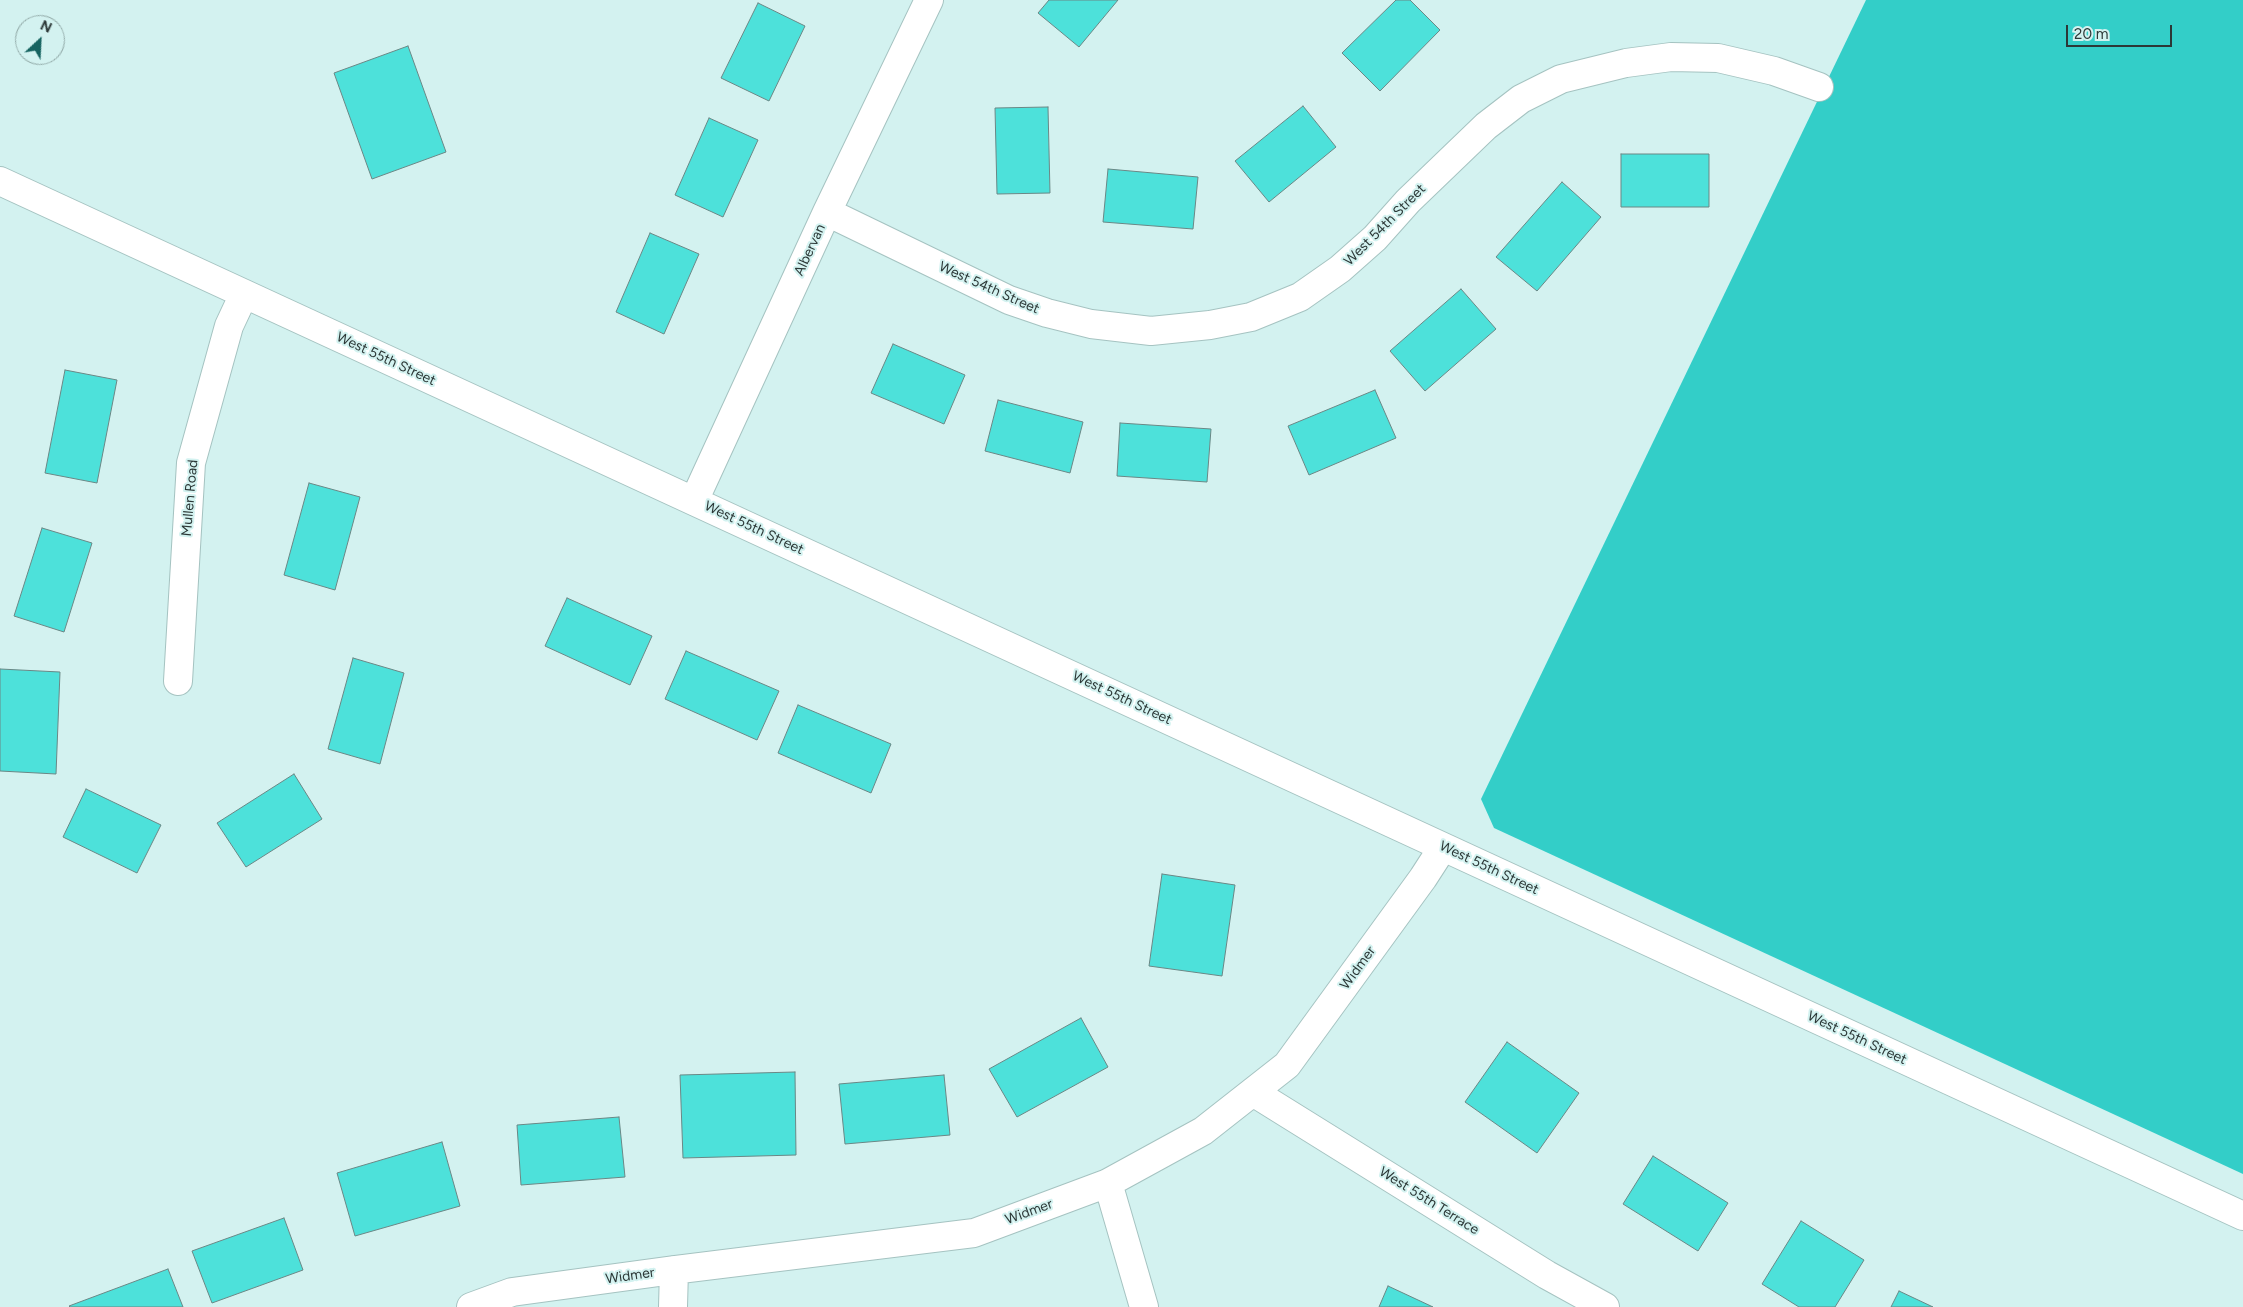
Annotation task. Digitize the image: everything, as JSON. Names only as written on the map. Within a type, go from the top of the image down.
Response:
[{"type":"street","name":"Albervan","points":[[694,500],[827,212],[929,0]]},
{"type":"street","name":"West 54th Street","points":[[827,212],[1009,300],[1047,313],[1091,324],[1151,331],[1210,325],[1251,317],[1300,297],[1340,269],[1375,238],[1408,201],[1486,126],[1521,99],[1561,79],[1626,63],[1671,57],[1718,58],[1774,71],[1819,87]]},
{"type":"street","name":"West 55th Street","points":[[0,181],[2243,1216]]},
{"type":"street","name":"Mullen Road","points":[[178,681],[191,463],[230,326],[244,294]]},
{"type":"street","name":"Widmer","points":[[471,1307],[512,1292],[974,1233],[1108,1183],[1203,1131],[1287,1066],[1423,878],[1443,847]]},
{"type":"street","name":"West 55th Terrace","points":[[1254,1092],[1547,1275],[1606,1307]]},
{"type":"street","points":[[1108,1183],[1144,1307]]},
{"type":"street","points":[[673,1307],[674,1270]]},
{"type":"shaded area","points":[[1866,0],[2243,0],[2243,1174],[1494,828],[1481,799]]},
{"type":"building","points":[[1049,0],[1118,0],[1079,47],[1038,13]]},
{"type":"building","points":[[1396,0],[1410,0],[1440,30],[1380,91],[1342,53]]},
{"type":"building","points":[[758,3],[805,26],[769,101],[721,78]]},
{"type":"building","points":[[408,46],[446,152],[372,179],[334,73]]},
{"type":"building","points":[[1303,106],[1336,147],[1269,202],[1235,161]]},
{"type":"building","points":[[1048,107],[1050,193],[997,194],[995,108]]},
{"type":"building","points":[[709,118],[758,140],[723,217],[675,195]]},
{"type":"building","points":[[1621,154],[1709,154],[1709,207],[1621,207]]},
{"type":"building","points":[[1108,169],[1198,177],[1193,229],[1103,222]]},
{"type":"building","points":[[1562,182],[1601,217],[1537,291],[1496,257]]},
{"type":"building","points":[[650,233],[699,254],[664,334],[616,312]]},
{"type":"building","points":[[1461,289],[1496,329],[1425,391],[1390,351]]},
{"type":"building","points":[[893,344],[965,375],[944,424],[871,393]]},
{"type":"building","points":[[65,370],[117,380],[97,483],[45,473]]},
{"type":"building","points":[[1375,390],[1396,438],[1309,475],[1288,426]]},
{"type":"building","points":[[998,400],[1083,422],[1070,473],[985,451]]},
{"type":"building","points":[[1120,423],[1211,429],[1207,482],[1117,476]]},
{"type":"building","points":[[309,483],[360,497],[335,590],[284,575]]},
{"type":"building","points":[[42,528],[92,543],[64,632],[14,616]]},
{"type":"building","points":[[567,598],[652,636],[630,685],[545,646]]},
{"type":"building","points":[[686,651],[779,691],[757,740],[665,699]]},
{"type":"building","points":[[353,658],[404,673],[380,764],[328,749]]},
{"type":"building","points":[[0,669],[60,672],[56,774],[0,771]]},
{"type":"building","points":[[798,705],[891,744],[871,793],[778,753]]},
{"type":"building","points":[[294,774],[322,819],[246,867],[217,823]]},
{"type":"building","points":[[86,789],[161,825],[137,873],[63,837]]},
{"type":"building","points":[[1162,874],[1235,885],[1222,976],[1149,966]]},
{"type":"building","points":[[1081,1018],[1108,1067],[1017,1117],[989,1069]]},
{"type":"building","points":[[1507,1042],[1579,1093],[1537,1153],[1465,1102]]},
{"type":"building","points":[[795,1072],[796,1155],[683,1158],[680,1075]]},
{"type":"building","points":[[944,1075],[950,1135],[845,1144],[839,1084]]},
{"type":"building","points":[[619,1117],[625,1177],[521,1185],[517,1125]]},
{"type":"building","points":[[442,1142],[460,1206],[355,1236],[337,1173]]},
{"type":"building","points":[[1653,1156],[1728,1203],[1698,1251],[1623,1204]]},
{"type":"building","points":[[284,1218],[303,1270],[212,1303],[192,1251]]},
{"type":"building","points":[[1801,1221],[1864,1260],[1835,1307],[1799,1307],[1762,1284]]},
{"type":"building","points":[[168,1269],[183,1307],[69,1306]]},
{"type":"building","points":[[1388,1286],[1433,1307],[1379,1307]]},
{"type":"building","points":[[1899,1291],[1933,1307],[1891,1307]]}]
